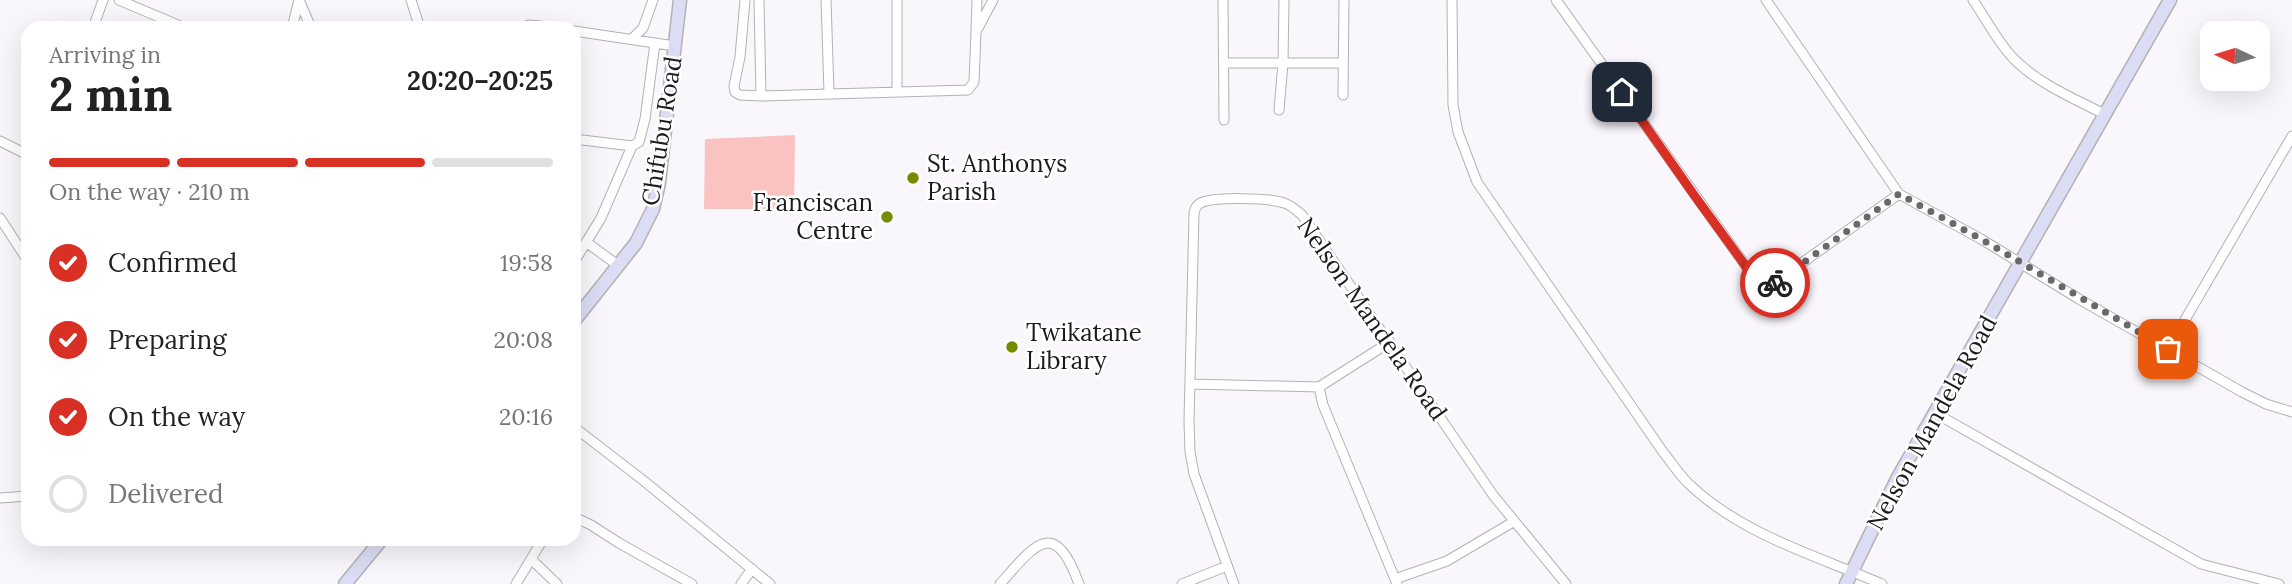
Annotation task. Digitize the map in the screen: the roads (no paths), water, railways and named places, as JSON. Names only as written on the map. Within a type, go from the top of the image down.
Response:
[{"type":"street","points":[[96,21],[103,0]]},
{"type":"street","points":[[119,0],[168,21]]},
{"type":"street","points":[[632,40],[643,27],[653,0]]},
{"type":"street","name":"Chifubu Road","points":[[581,312],[636,243],[653,209],[659,183],[680,0]]},
{"type":"street","points":[[745,0],[740,57],[734,86],[735,92],[740,95],[761,96],[968,90],[974,82],[977,0]]},
{"type":"street","points":[[759,0],[761,96]]},
{"type":"street","points":[[826,0],[829,92]]},
{"type":"street","points":[[897,0],[897,92]]},
{"type":"street","points":[[976,32],[993,0]]},
{"type":"street","points":[[1223,0],[1224,120]]},
{"type":"street","points":[[1279,110],[1284,0]]},
{"type":"street","points":[[1343,95],[1344,0]]},
{"type":"street","points":[[1452,0],[1454,105],[1458,132],[1477,182],[1655,441],[1690,485],[1745,524],[1882,584]]},
{"type":"street","points":[[1556,0],[1758,283],[1776,282],[1899,194]]},
{"type":"street","points":[[1766,0],[1899,194],[2242,392],[2266,404],[2292,412]]},
{"type":"street","points":[[1973,0],[2012,57],[2026,70],[2042,82],[2104,114]]},
{"type":"street","name":"Nelson Mandela Road","points":[[1846,584],[1898,479],[2170,0]]},
{"type":"street","points":[[294,21],[300,1]]},
{"type":"street","points":[[300,1],[308,21]]},
{"type":"street","points":[[409,1],[417,21]]},
{"type":"street","points":[[581,32],[675,46]]},
{"type":"street","points":[[581,140],[632,146],[639,142],[645,119],[655,43]]},
{"type":"street","points":[[1223,63],[1342,63]]},
{"type":"street","points":[[2168,349],[2292,136]]},
{"type":"street","points":[[0,141],[21,152]]},
{"type":"street","points":[[581,250],[601,218],[632,146]]},
{"type":"street","name":"Nelson Mandela Road","points":[[1234,584],[1194,474],[1190,452],[1194,214],[1196,207],[1210,200],[1280,201],[1292,206],[1302,215],[1513,522],[1566,584]]},
{"type":"street","points":[[0,218],[21,250]]},
{"type":"street","points":[[586,242],[619,265]]},
{"type":"street","points":[[1190,384],[1319,387],[1390,342]]},
{"type":"street","points":[[1319,387],[1323,405],[1396,582],[1447,561],[1513,522]]},
{"type":"street","points":[[1935,413],[2193,560],[2279,584]]},
{"type":"street","points":[[581,436],[770,584]]},
{"type":"street","points":[[0,498],[21,496]]},
{"type":"street","points":[[581,520],[692,584]]},
{"type":"street","points":[[1000,584],[1036,545],[1052,544],[1068,557],[1079,584]]},
{"type":"street","points":[[345,584],[373,546]]},
{"type":"street","points":[[516,584],[539,546]]},
{"type":"street","points":[[532,560],[557,584]]},
{"type":"street","points":[[1182,584],[1227,566]]},
{"type":"street","points":[[741,584],[752,569]]},
{"type":"place","name":"St. Anthonys Parish","points":[[913,178]]},
{"type":"place","name":"Franciscan Centre","points":[[887,217]]},
{"type":"place","name":"Twikatane Library","points":[[1012,347]]}]
